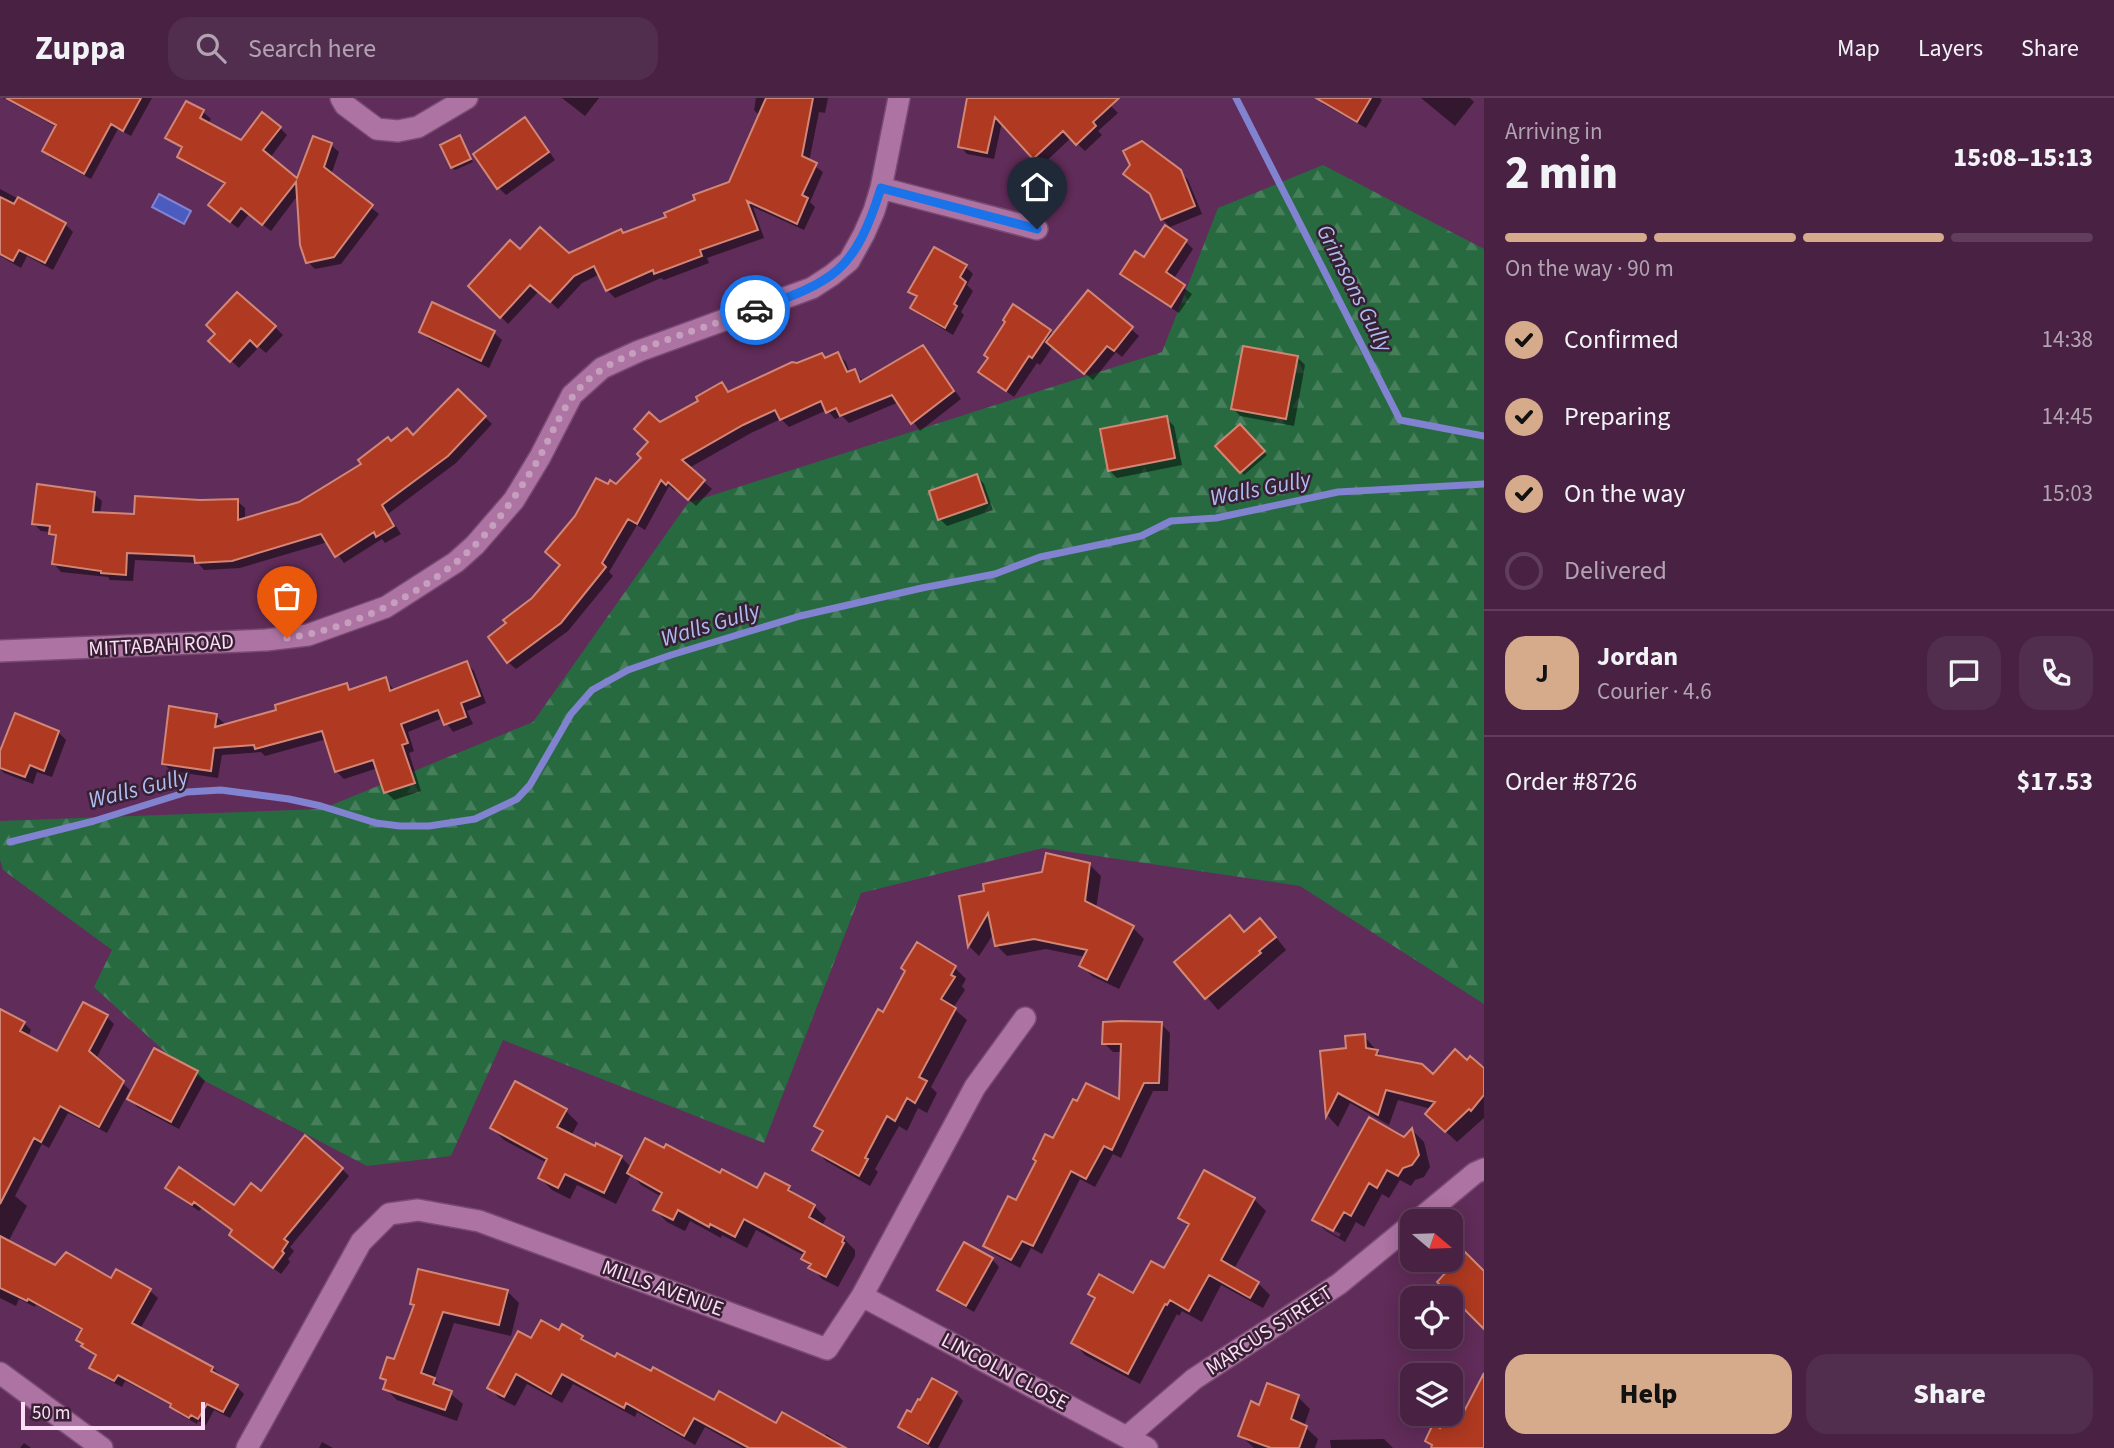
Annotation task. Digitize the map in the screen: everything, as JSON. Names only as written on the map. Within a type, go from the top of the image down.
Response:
[{"type":"street","points":[[341,98],[345,105],[377,129],[398,131],[418,127],[467,98]]},
{"type":"street","name":"MITTABAH ROAD","points":[[0,651],[266,640],[308,635],[386,607],[456,562],[494,524],[540,457],[572,395],[602,368],[639,351],[812,288],[849,261],[864,234],[881,188],[899,98]]},
{"type":"street","points":[[881,188],[1037,229]]},
{"type":"street","name":"MILLS AVENUE","points":[[247,1448],[360,1242],[389,1214],[418,1210],[479,1221],[827,1349],[862,1296],[975,1087],[1025,1018]]},
{"type":"street","name":"MARCUS STREET","points":[[1431,1209],[1475,1173],[1484,1169]]},
{"type":"street","name":"MARCUS STREET","points":[[1128,1436],[1194,1379],[1339,1284],[1400,1234]]},
{"type":"street","name":"LINCOLN CLOSE","points":[[862,1296],[1147,1448]]},
{"type":"street","points":[[0,1373],[102,1448]]},
{"type":"green space","points":[[1323,165],[1484,249],[1484,1004],[1300,886],[1043,848],[861,893],[764,1143],[503,1040],[451,1156],[367,1166],[186,1071],[94,987],[112,950],[3,870],[0,860],[0,821],[322,809],[533,722],[688,503],[1162,352],[1218,208]]},
{"type":"water","points":[[159,194],[191,211],[184,224],[152,207]]},
{"type":"building","points":[[6,98],[141,98],[123,131],[111,124],[84,174],[42,151],[56,125]]},
{"type":"building","points":[[766,98],[813,98],[802,156],[817,163],[802,195],[808,198],[797,224],[747,201],[758,230],[700,250],[702,256],[654,274],[653,270],[606,291],[594,266],[574,276],[550,302],[530,285],[500,318],[468,286],[510,240],[520,249],[540,227],[569,253],[621,229],[623,233],[666,217],[664,213],[695,200],[693,195],[729,182]]},
{"type":"building","points":[[967,98],[1119,98],[1093,122],[1096,126],[1076,145],[1063,131],[1033,159],[995,117],[987,153],[958,147]]},
{"type":"building","points":[[1316,98],[1371,98],[1357,122]]},
{"type":"building","points":[[186,101],[204,110],[200,118],[241,140],[262,112],[281,127],[263,150],[297,178],[313,136],[332,143],[324,167],[373,205],[334,257],[306,263],[300,245],[296,182],[262,225],[241,208],[230,222],[208,205],[225,183],[177,157],[182,147],[165,138]]},
{"type":"building","points":[[525,117],[549,152],[497,189],[473,154]]},
{"type":"building","points":[[460,135],[471,159],[451,168],[440,145]]},
{"type":"building","points":[[1142,141],[1181,170],[1195,206],[1161,220],[1150,194],[1123,174],[1130,165],[1123,151]]},
{"type":"building","points":[[0,197],[14,204],[18,197],[66,223],[45,263],[19,250],[13,261],[0,254]]},
{"type":"building","points":[[1165,225],[1187,240],[1166,272],[1185,285],[1171,307],[1120,274],[1135,251],[1144,257]]},
{"type":"building","points":[[934,247],[967,265],[960,277],[966,282],[945,328],[910,308],[917,296],[908,292]]},
{"type":"building","points":[[1088,290],[1133,327],[1114,351],[1107,346],[1084,374],[1046,342]]},
{"type":"building","points":[[237,292],[276,326],[257,347],[250,340],[230,362],[208,341],[215,334],[206,325]]},
{"type":"building","points":[[432,302],[495,331],[481,361],[419,332]]},
{"type":"building","points":[[1013,304],[1051,330],[1032,358],[1029,356],[1006,391],[978,372],[988,358],[984,355]]},
{"type":"building","points":[[923,345],[954,391],[911,424],[892,395],[840,416],[836,408],[826,413],[821,401],[780,420],[775,410],[743,425],[682,460],[705,480],[688,500],[668,482],[666,485],[661,480],[637,524],[628,519],[602,563],[606,567],[561,623],[507,663],[488,637],[506,623],[503,620],[532,598],[560,565],[545,552],[575,516],[596,478],[608,484],[610,480],[616,484],[641,458],[637,454],[648,442],[634,429],[649,412],[660,422],[698,401],[696,397],[722,382],[728,392],[792,362],[797,363],[822,353],[825,358],[838,352],[847,372],[855,369],[860,382]]},
{"type":"building","points":[[1243,346],[1298,356],[1286,419],[1231,409]]},
{"type":"building","points":[[458,389],[486,416],[448,456],[382,505],[394,526],[376,537],[374,532],[335,557],[321,534],[232,561],[195,563],[194,556],[127,553],[126,575],[101,573],[52,564],[56,535],[49,534],[50,526],[32,524],[37,484],[95,492],[93,512],[134,514],[135,496],[200,500],[238,499],[238,520],[299,502],[361,464],[358,460],[388,437],[391,441],[407,428],[413,435]]},
{"type":"building","points":[[1167,416],[1175,458],[1108,471],[1100,429]]},
{"type":"building","points":[[1240,424],[1265,451],[1240,473],[1215,446]]},
{"type":"building","points":[[977,474],[987,503],[938,520],[929,491]]},
{"type":"building","points":[[467,661],[480,696],[461,703],[466,717],[444,725],[438,710],[401,724],[408,743],[402,745],[415,783],[384,793],[373,760],[335,772],[322,731],[255,749],[254,745],[214,748],[211,771],[162,764],[169,706],[217,714],[215,727],[276,710],[275,705],[347,683],[349,690],[386,677],[390,691]]},
{"type":"building","points":[[15,713],[59,731],[44,771],[30,765],[25,777],[0,768],[0,751]]},
{"type":"building","points":[[1046,853],[1090,863],[1085,901],[1134,926],[1107,980],[1079,966],[1087,950],[1034,939],[995,946],[988,913],[968,947],[959,896],[984,891],[983,884],[1042,872]]},
{"type":"building","points":[[1230,915],[1244,932],[1260,918],[1276,937],[1259,951],[1261,953],[1205,999],[1174,962]]},
{"type":"building","points":[[917,942],[956,966],[951,975],[955,977],[941,999],[956,1008],[919,1077],[927,1081],[915,1103],[907,1098],[895,1121],[887,1116],[865,1158],[868,1159],[859,1176],[812,1150],[823,1131],[814,1126],[878,1009],[883,1012],[905,971],[901,968]]},
{"type":"building","points":[[83,1002],[108,1015],[89,1051],[124,1081],[99,1127],[60,1106],[41,1142],[34,1138],[0,1204],[0,1009],[25,1022],[20,1031],[57,1051]]},
{"type":"building","points":[[1103,1022],[1162,1022],[1159,1083],[1144,1083],[1112,1150],[1104,1146],[1086,1179],[1071,1171],[1033,1246],[1022,1241],[1011,1260],[983,1246],[1008,1196],[1016,1200],[1036,1161],[1033,1159],[1045,1134],[1053,1138],[1073,1099],[1077,1101],[1086,1083],[1119,1099],[1121,1044],[1102,1044]]},
{"type":"building","points":[[1365,1034],[1366,1048],[1378,1050],[1376,1055],[1422,1064],[1433,1074],[1455,1049],[1467,1060],[1470,1056],[1484,1068],[1484,1095],[1471,1111],[1469,1109],[1445,1132],[1425,1114],[1435,1102],[1386,1090],[1378,1115],[1338,1093],[1326,1117],[1320,1051],[1346,1048],[1345,1036]]},
{"type":"building","points":[[154,1048],[198,1071],[171,1122],[127,1099]]},
{"type":"building","points":[[515,1081],[567,1109],[557,1127],[622,1156],[604,1193],[565,1174],[558,1188],[538,1178],[547,1159],[490,1128]]},
{"type":"building","points":[[1369,1117],[1404,1137],[1412,1128],[1419,1155],[1412,1165],[1403,1168],[1398,1176],[1387,1170],[1377,1188],[1369,1183],[1351,1216],[1344,1212],[1333,1231],[1312,1220]]},
{"type":"building","points":[[305,1135],[343,1168],[284,1239],[288,1242],[282,1251],[284,1253],[273,1268],[229,1235],[232,1230],[194,1202],[192,1205],[165,1188],[179,1167],[234,1205],[251,1183],[261,1191]]},
{"type":"building","points":[[645,1138],[664,1148],[666,1144],[720,1173],[722,1169],[757,1188],[765,1173],[790,1186],[788,1190],[815,1205],[809,1217],[844,1237],[844,1243],[826,1277],[808,1268],[811,1264],[801,1259],[805,1252],[744,1219],[735,1237],[678,1210],[673,1220],[653,1210],[662,1193],[627,1173]]},
{"type":"building","points":[[1204,1170],[1255,1198],[1221,1260],[1259,1282],[1250,1298],[1209,1275],[1189,1311],[1170,1300],[1165,1304],[1128,1374],[1071,1343],[1095,1298],[1088,1294],[1099,1274],[1133,1293],[1151,1261],[1164,1268],[1189,1224],[1178,1218]]},
{"type":"building","points":[[0,1236],[55,1265],[66,1252],[111,1278],[116,1269],[151,1289],[132,1323],[213,1367],[211,1371],[238,1385],[223,1412],[207,1404],[198,1419],[191,1415],[189,1418],[170,1407],[171,1404],[118,1375],[114,1381],[89,1368],[96,1355],[76,1340],[82,1329],[28,1299],[27,1301],[0,1288]]},
{"type":"building","points":[[964,1242],[993,1258],[966,1306],[937,1290]]},
{"type":"building","points":[[1463,1250],[1484,1271],[1484,1329],[1463,1308],[1463,1286],[1441,1286],[1437,1282],[1446,1272],[1463,1272]]},
{"type":"building","points":[[418,1269],[508,1290],[499,1325],[443,1312],[421,1373],[435,1378],[433,1384],[452,1391],[445,1410],[383,1389],[386,1380],[380,1378],[387,1357],[394,1359],[414,1305],[410,1304]]},
{"type":"building","points":[[541,1320],[559,1330],[562,1324],[583,1336],[581,1339],[615,1357],[617,1353],[651,1371],[653,1367],[714,1400],[719,1391],[776,1423],[782,1412],[846,1448],[749,1448],[694,1418],[684,1436],[626,1403],[624,1408],[562,1374],[551,1394],[516,1374],[504,1397],[487,1388],[518,1331],[531,1338]]},
{"type":"building","points":[[1484,1373],[1484,1448],[1431,1448],[1432,1445],[1425,1441],[1432,1426],[1463,1426],[1463,1413]]},
{"type":"building","points":[[932,1378],[957,1392],[928,1444],[898,1427],[907,1410],[911,1412],[918,1399],[920,1400]]},
{"type":"building","points":[[1267,1383],[1299,1395],[1291,1419],[1307,1426],[1299,1448],[1271,1448],[1238,1436],[1251,1401],[1259,1405]]},
{"type":"waterway","name":"Grimsons Gully","points":[[1236,98],[1400,420],[1484,436]]},
{"type":"waterway","name":"Walls Gully","points":[[10,842],[94,821],[187,792],[221,790],[289,799],[376,823],[400,826],[429,826],[475,819],[517,799],[530,785],[571,714],[592,690],[628,670],[671,655],[800,616],[995,574],[1040,557],[1141,536],[1171,521],[1216,518],[1338,492],[1484,484]]},
{"type":"way so far","points":[[287,638],[308,635],[386,607],[456,562],[485,535],[513,500],[540,457],[572,395],[602,368],[639,351],[755,310]]},
{"type":"route","points":[[755,310],[812,288],[849,261],[864,234],[881,188],[1037,229]]}]
